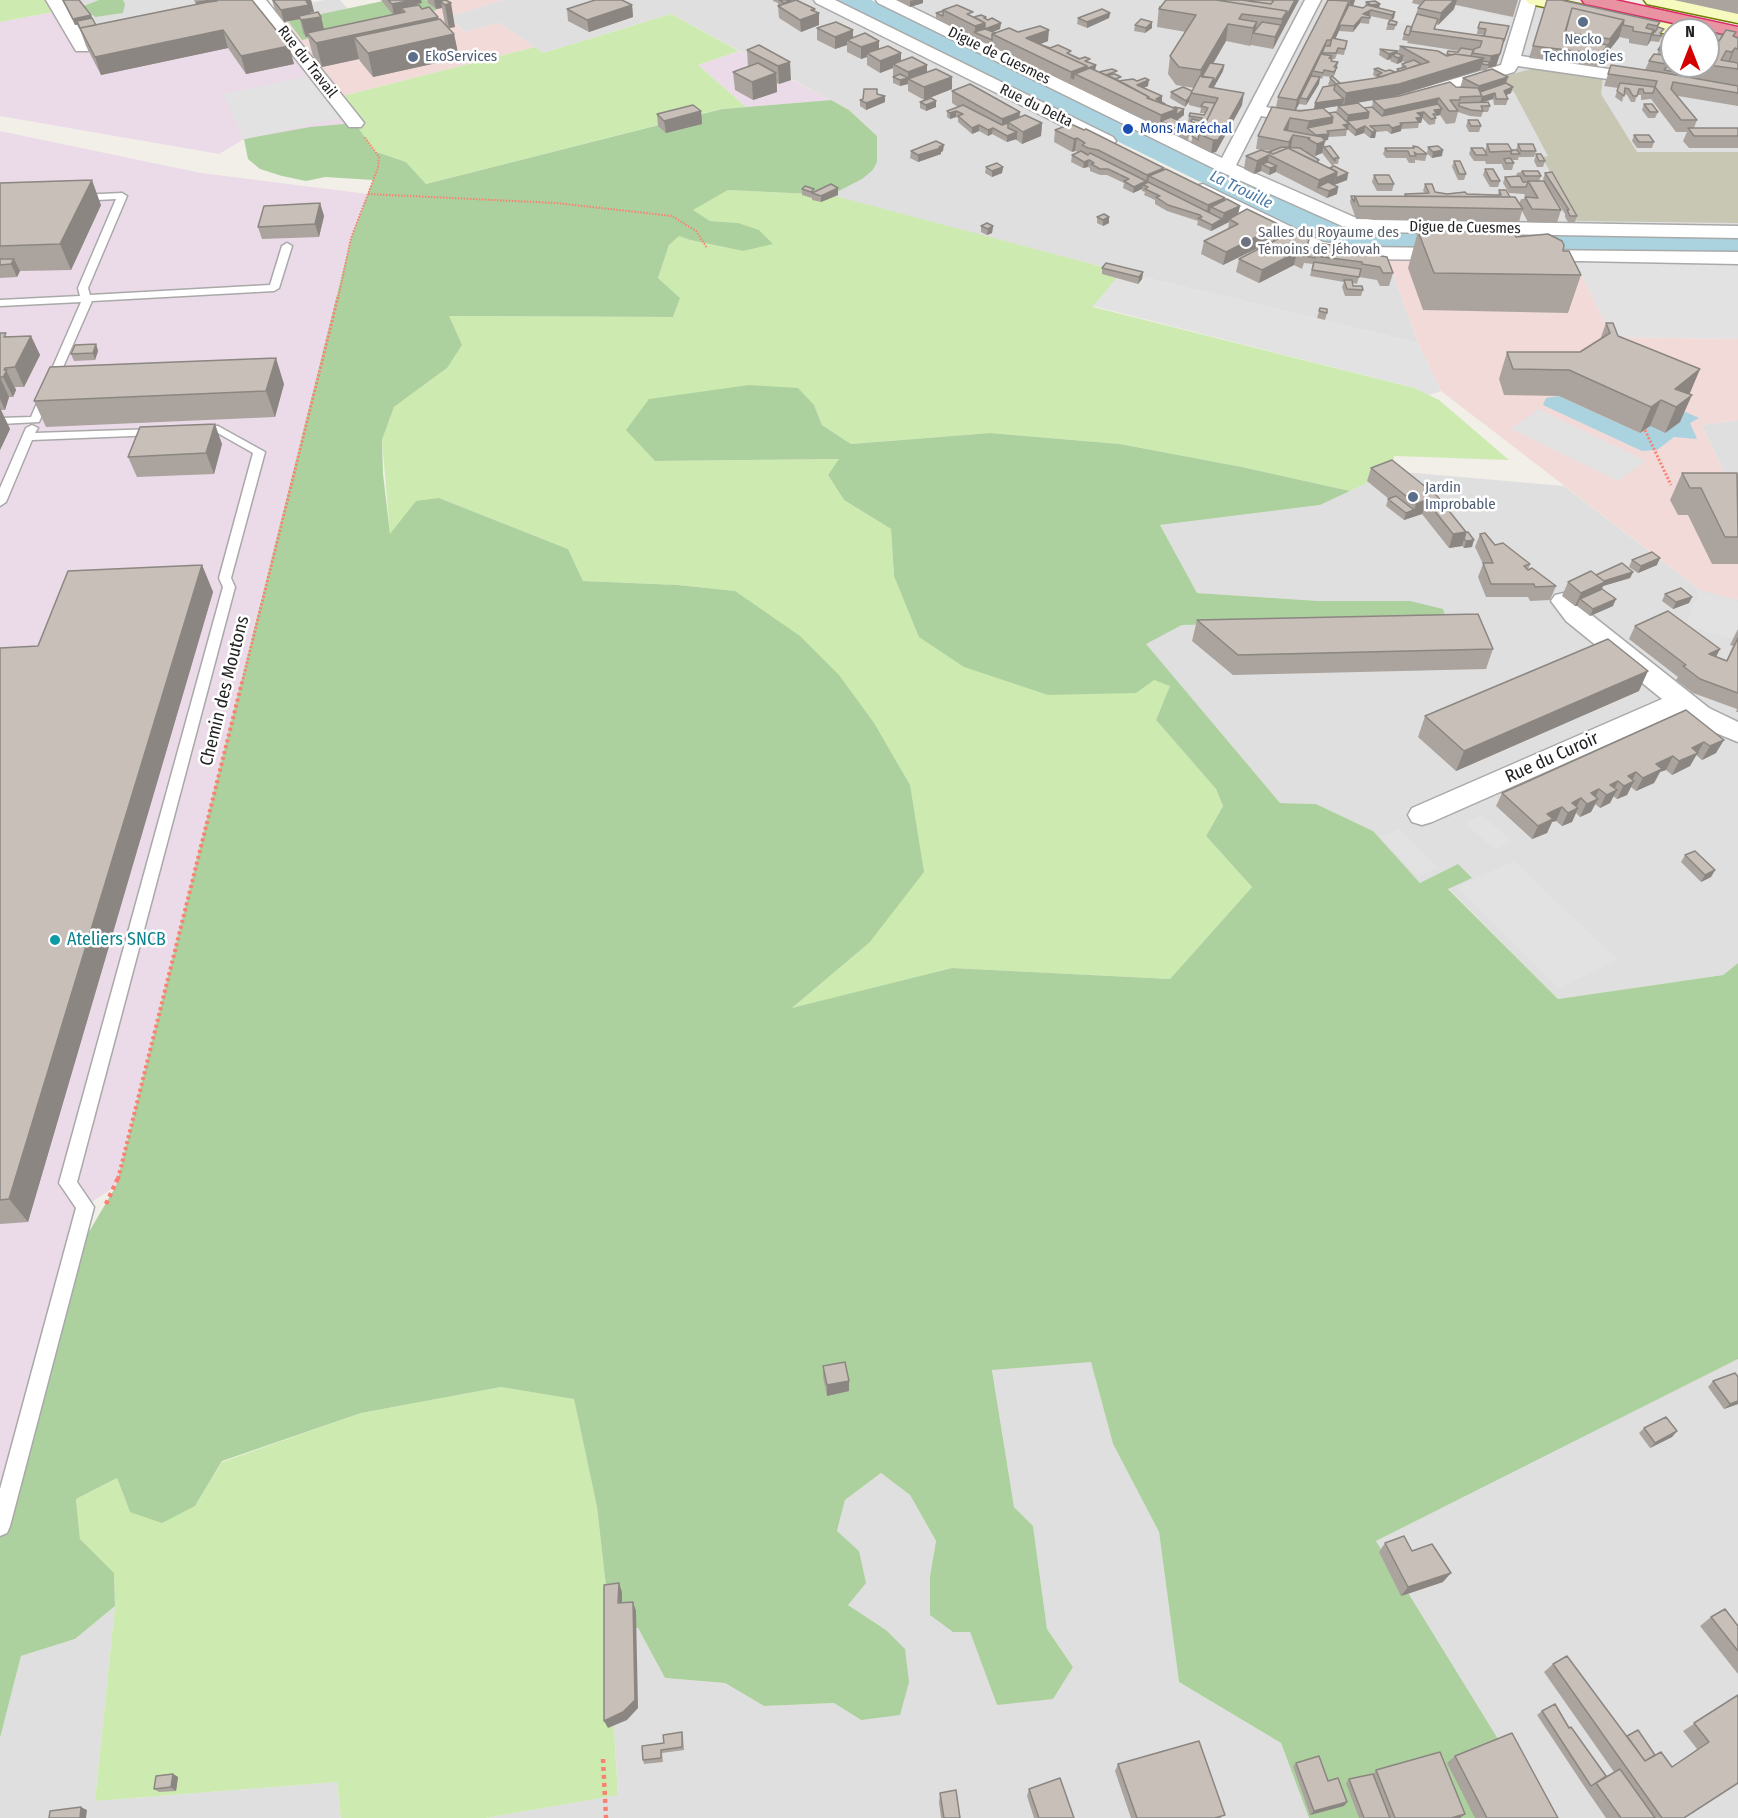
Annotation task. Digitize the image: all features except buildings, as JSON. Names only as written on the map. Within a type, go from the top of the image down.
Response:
[{"type":"highway","points":[[1591,0],[1660,19]]},
{"type":"highway","points":[[1720,28],[1738,27]]},
{"type":"highway","points":[[1720,32],[1738,33]]},
{"type":"street","points":[[54,0],[82,46]]},
{"type":"street","name":"Rue du Travail","points":[[258,0],[355,123]]},
{"type":"street","name":"Rue du Delta","points":[[822,0],[1119,147]]},
{"type":"street","name":"Digue de Cuesmes","points":[[884,0],[1226,167],[1333,217],[1349,222],[1374,226],[1738,232]]},
{"type":"street","points":[[1226,167],[1313,0]]},
{"type":"street","points":[[1395,102],[1508,68],[1528,0]]},
{"type":"street","points":[[1534,0],[1660,27]]},
{"type":"street","points":[[1653,0],[1738,18]]},
{"type":"street","points":[[1720,37],[1738,44]]},
{"type":"street","points":[[1512,60],[1664,82]]},
{"type":"street","points":[[1255,111],[1302,117],[1323,114]]},
{"type":"street","name":"Digue de Cuesmes","points":[[1187,181],[1318,247],[1357,253],[1477,255]]},
{"type":"street","name":"Digue de Cuesmes","points":[[1512,255],[1738,258]]},
{"type":"street","points":[[1564,601],[1575,615],[1700,715],[1738,733]]},
{"type":"street","name":"Rue du Curoir","points":[[1422,815],[1682,701]]},
{"type":"lane","points":[[0,502],[87,300],[83,288],[122,196],[67,198]]},
{"type":"lane","points":[[0,303],[274,288],[287,246]]},
{"type":"lane","points":[[0,421],[35,420]]},
{"type":"lane","points":[[0,1526],[84,1207],[68,1183],[229,587],[225,578],[260,452],[218,429],[28,437]]},
{"type":"path","name":"Chemin des Moutons","points":[[105,1206],[116,1186],[340,291],[351,238],[378,168],[379,157],[355,123]]},
{"type":"path","points":[[368,194],[556,203],[672,216],[696,231],[707,248]]},
{"type":"path","points":[[1645,430],[1671,486]]},
{"type":"path","points":[[603,1759],[606,1818]]},
{"type":"shaded area","points":[[54,0],[258,0],[82,47]]},
{"type":"shaded area","points":[[324,0],[340,0],[348,9],[277,24],[268,12]]},
{"type":"shaded area","points":[[388,0],[502,0],[448,17],[465,32],[499,23],[535,47],[335,98],[277,24]]},
{"type":"shaded area","points":[[502,0],[822,0],[1297,238],[1386,254],[1418,343],[1122,272],[835,197],[831,195],[873,170],[877,162],[877,136],[849,110],[671,14],[543,53],[499,23],[465,32],[448,17]]},
{"type":"shaded area","points":[[884,0],[1535,0],[1660,27],[1660,78],[1720,78],[1720,57],[1738,43],[1738,232],[1349,222]]},
{"type":"shaded area","points":[[1376,0],[1414,0],[1411,4],[1425,7],[1413,20],[1440,26],[1460,7],[1510,19],[1507,31],[1478,27],[1475,34],[1482,36],[1480,41],[1392,20],[1395,15],[1382,13],[1386,8],[1371,5]]},
{"type":"shaded area","points":[[266,10],[355,123],[244,139],[219,154],[0,116],[0,22],[53,12],[74,48]]},
{"type":"shaded area","points":[[739,51],[831,100],[746,107],[698,65]]},
{"type":"shaded area","points":[[1534,68],[1603,77],[1601,94],[1637,152],[1738,152],[1738,223],[1577,221],[1542,157],[1548,156],[1514,92],[1492,80]]},
{"type":"shaded area","points":[[317,74],[350,116],[244,139],[223,94]]},
{"type":"shaded area","points":[[0,131],[201,173],[368,194],[351,238],[116,1186],[84,1207],[0,1491]]},
{"type":"shaded area","points":[[1386,254],[1572,256],[1612,337],[1738,339],[1738,420],[1702,425],[1727,479],[1738,481],[1738,600],[1700,590],[1441,391],[1418,343]]},
{"type":"shaded area","points":[[1572,256],[1738,258],[1738,339],[1612,337]]},
{"type":"shaded area","points":[[1122,272],[1418,343],[1441,391],[1429,395],[1415,388],[1093,306]]},
{"type":"shaded area","points":[[1539,409],[1646,461],[1618,481],[1511,429]]},
{"type":"shaded area","points":[[1738,420],[1738,481],[1727,479],[1702,425]]},
{"type":"shaded area","points":[[1392,471],[1564,486],[1700,590],[1738,600],[1738,963],[1723,975],[1558,999],[1448,888],[1420,883],[1372,831],[1316,804],[1280,803],[1145,644],[1182,625],[1408,621],[1410,601],[1319,601],[1197,593],[1160,525],[1320,505]]},
{"type":"shaded area","points":[[1699,591],[1738,602],[1738,631],[1735,630],[1732,639],[1686,625]]},
{"type":"shaded area","points":[[1482,815],[1512,841],[1495,850],[1465,823]]},
{"type":"shaded area","points":[[1400,829],[1438,868],[1418,877],[1380,837]]},
{"type":"shaded area","points":[[1514,861],[1618,960],[1559,988],[1457,887]]},
{"type":"shaded area","points":[[1738,1359],[1738,1818],[1523,1818],[1376,1541]]},
{"type":"shaded area","points":[[1091,1361],[1113,1444],[1159,1532],[1179,1682],[1281,1743],[1309,1818],[487,1818],[618,1794],[611,1679],[611,1631],[638,1628],[665,1678],[725,1683],[764,1706],[834,1703],[861,1720],[886,1630],[848,1605],[859,1551],[837,1532],[845,1500],[881,1473],[910,1495],[936,1541],[930,1576],[953,1632],[970,1632],[997,1705],[1073,1667],[1047,1629],[1033,1526],[1014,1507],[992,1369]]},
{"type":"shaded area","points":[[115,1606],[95,1801],[337,1782],[341,1818],[0,1818],[0,1738],[21,1656],[75,1639]]},
{"type":"green space","points":[[0,0],[47,0],[53,12],[0,22]]},
{"type":"green space","points":[[99,0],[123,0],[125,4],[123,13],[95,17],[84,6]]},
{"type":"green space","points":[[388,0],[426,0],[437,10],[302,40],[288,21]]},
{"type":"green space","points":[[671,14],[739,51],[698,65],[746,107],[721,109],[426,184],[406,162],[374,151],[335,98],[535,47],[543,53]]},
{"type":"green space","points":[[831,100],[849,110],[877,136],[877,162],[873,170],[862,179],[831,195],[728,190],[693,210],[710,221],[738,223],[759,230],[773,244],[743,251],[679,236],[669,245],[658,278],[680,298],[673,317],[449,316],[462,345],[447,368],[394,407],[382,440],[383,474],[390,534],[416,501],[439,498],[568,549],[583,581],[678,585],[735,591],[800,636],[839,675],[874,723],[910,785],[924,872],[869,943],[792,1008],[952,968],[1170,979],[1252,887],[1206,836],[1223,806],[1216,789],[1156,720],[1170,686],[1154,680],[1136,693],[1048,695],[964,667],[919,637],[894,576],[891,529],[844,500],[828,475],[839,459],[655,461],[626,430],[649,399],[749,385],[798,388],[814,405],[822,425],[851,444],[990,433],[1120,444],[1242,467],[1350,491],[1320,505],[1160,525],[1197,593],[1319,601],[1410,601],[1443,609],[1447,621],[1182,625],[1146,644],[1280,803],[1316,804],[1373,831],[1420,883],[1458,864],[1472,878],[1448,889],[1558,999],[1723,975],[1738,963],[1738,1359],[1376,1541],[1514,1765],[1523,1818],[1309,1818],[1281,1743],[1179,1682],[1159,1532],[1113,1444],[1091,1362],[992,1370],[1014,1507],[1033,1526],[1047,1629],[1073,1667],[1053,1699],[997,1705],[970,1632],[953,1632],[930,1615],[930,1576],[936,1541],[910,1495],[881,1473],[845,1500],[837,1531],[859,1551],[866,1583],[848,1605],[886,1630],[905,1649],[909,1682],[900,1715],[861,1720],[834,1703],[764,1706],[725,1683],[665,1678],[638,1628],[611,1631],[597,1507],[574,1399],[501,1387],[361,1413],[222,1461],[195,1506],[162,1523],[130,1512],[117,1478],[76,1499],[80,1539],[114,1573],[115,1606],[75,1639],[21,1656],[0,1738],[0,1526],[70,1264],[116,1186],[351,238],[373,180],[325,177],[306,181],[282,176],[260,169],[248,159],[244,139],[310,127],[355,123],[374,151],[406,162],[426,184],[722,109]]},
{"type":"green space","points":[[728,190],[831,195],[1122,272],[1093,307],[1415,388],[1439,400],[1509,460],[1394,456],[1392,471],[1350,491],[1242,467],[1120,444],[990,433],[851,444],[822,425],[814,405],[656,461],[840,459],[828,475],[844,500],[891,529],[894,576],[1171,686],[1156,720],[1216,789],[1223,806],[1206,836],[1252,887],[1170,979],[952,968],[791,1009],[869,943],[735,591],[678,585],[583,581],[568,549],[439,498],[390,535],[382,440],[394,407],[447,368],[448,316],[673,317],[679,298],[658,278],[669,245],[679,235],[690,240],[743,251],[738,223],[710,221],[692,210]]},
{"type":"green space","points":[[501,1387],[574,1398],[597,1507],[611,1631],[611,1679],[618,1795],[486,1818],[341,1818],[337,1782],[95,1801],[115,1606],[114,1574],[80,1539],[76,1499],[117,1478],[130,1512],[195,1506],[222,1462],[361,1413]]},
{"type":"water","points":[[1559,396],[1640,433],[1650,426],[1665,433],[1674,407],[1699,418],[1690,423],[1697,439],[1674,437],[1657,450],[1642,451],[1543,405],[1546,398]]},
{"type":"waterway","name":"La Trouille","points":[[850,0],[1328,232],[1358,238],[1738,244]]},
{"type":"place","name":"Necko Technologies","points":[[1583,22]]},
{"type":"place","name":"EkoServices","points":[[413,57]]},
{"type":"place","name":"Mons Maréchal","points":[[1128,129]]},
{"type":"place","name":"Salles du Royaume des Témoins de Jéhovah","points":[[1246,242]]},
{"type":"place","name":"Jardin Improbable","points":[[1413,497]]},
{"type":"place","name":"Ateliers SNCB","points":[[55,940]]}]
